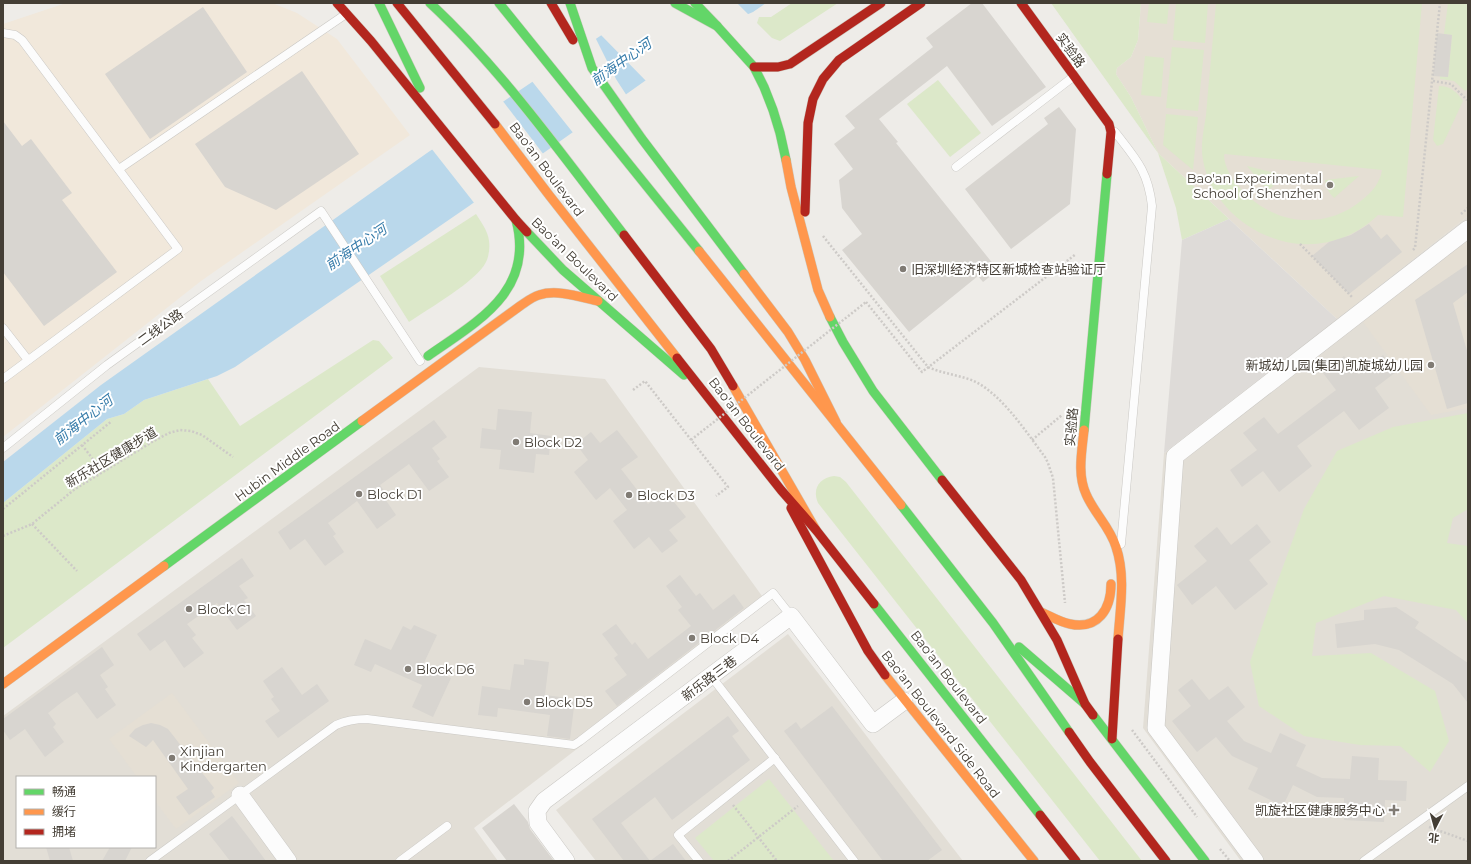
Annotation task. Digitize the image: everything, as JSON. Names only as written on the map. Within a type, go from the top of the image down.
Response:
[{"type":"main road","points":[[337,3],[438,122]]},
{"type":"main road","name":"Bao‘an Boulevard","points":[[379,3],[438,122],[515,220],[563,270],[598,302],[707,395]]},
{"type":"main road","name":"Bao'an Boulevard","points":[[397,3],[477,100],[549,195],[781,490],[816,530],[1076,861]]},
{"type":"main road","points":[[420,3],[446,18]]},
{"type":"main road","points":[[430,3],[479,53],[512,92],[655,274],[711,349],[816,530]]},
{"type":"main road","points":[[499,3],[836,422],[993,623],[1090,762],[1166,861]]},
{"type":"main road","points":[[551,3],[592,68],[642,139],[788,332],[805,360],[836,422]]},
{"type":"main road","points":[[570,3],[592,68]]},
{"type":"main road","points":[[675,3],[717,26]]},
{"type":"main road","points":[[695,3],[754,67],[764,87],[775,118],[810,265],[818,290],[829,316],[843,342],[873,391],[1021,580],[1060,647],[1085,704]]},
{"type":"main road","points":[[754,67],[778,67],[790,64],[881,3]]},
{"type":"main road","points":[[806,245],[806,139],[813,99],[823,79],[835,64],[852,50],[921,3]]},
{"type":"main road","name":"实验路","points":[[1021,3],[1109,124],[1111,132],[1081,462],[1081,476],[1086,494],[1110,533],[1116,546],[1120,561],[1121,593],[1112,739]]},
{"type":"main road","points":[[870,11],[866,16],[867,26],[874,32],[881,30]]},
{"type":"main road","points":[[1098,128],[1100,112]]},
{"type":"main road","points":[[417,364],[485,314],[502,297],[512,281],[519,264],[520,244],[515,220]]},
{"type":"main road","name":"Hubin Middle Road","points":[[3,684],[520,306],[540,295],[548,294],[578,296],[598,302]]},
{"type":"main road","points":[[458,333],[465,332],[469,335],[470,342],[467,346]]},
{"type":"main road","name":"Bao'an Boulevard Side Road","points":[[781,490],[868,651],[904,701],[1034,861]]},
{"type":"main road","points":[[1041,612],[1070,624],[1087,624],[1100,617],[1105,611],[1111,597],[1110,574]]},
{"type":"main road","points":[[993,623],[1085,704],[1205,861]]},
{"type":"street","points":[[1255,861],[1156,728],[1175,456],[1468,229]]},
{"type":"street","points":[[791,616],[873,724],[904,701]]},
{"type":"street","name":"新乐路三巷","points":[[566,861],[538,823],[537,817],[540,806],[544,801],[791,616]]},
{"type":"street","points":[[240,796],[288,861]]},
{"type":"lane","points":[[119,169],[347,13]]},
{"type":"lane","points":[[3,33],[15,35],[22,40],[178,249],[3,379]]},
{"type":"lane","points":[[956,167],[1074,76]]},
{"type":"lane","points":[[1109,124],[1143,171],[1150,193],[1152,206],[1120,561]]},
{"type":"lane","name":"二线公路","points":[[3,448],[107,365],[323,214],[368,283],[417,364]]},
{"type":"lane","points":[[3,328],[28,360]]},
{"type":"lane","points":[[150,861],[336,725],[345,721],[354,719],[367,720],[574,745],[773,593],[791,616]]},
{"type":"lane","points":[[711,676],[854,861]]},
{"type":"lane","points":[[699,861],[678,835],[775,758]]},
{"type":"lane","points":[[1364,861],[1468,786]]},
{"type":"lane","points":[[400,861],[447,826]]},
{"type":"path","points":[[1410,254],[1415,248],[1440,3]]},
{"type":"path","points":[[1433,81],[1451,84],[1467,100]]},
{"type":"path","points":[[820,232],[928,367],[964,377],[987,388],[1000,400],[1032,440],[1048,463],[1053,478],[1064,603],[1070,624]]},
{"type":"path","points":[[1300,244],[1353,298]]},
{"type":"path","points":[[691,440],[866,302],[922,372],[1076,254]]},
{"type":"path","points":[[1348,302],[1358,294]]},
{"type":"path","points":[[633,390],[645,381],[728,487],[716,496]]},
{"type":"path","points":[[1032,440],[1062,415]]},
{"type":"path","points":[[3,510],[112,421]]},
{"type":"path","name":"新乐社区健康步道","points":[[3,536],[32,524],[74,489],[102,471],[169,433],[180,430],[191,431],[202,435],[233,457]]},
{"type":"path","points":[[82,445],[102,471]]},
{"type":"path","points":[[32,524],[77,571]]},
{"type":"path","points":[[1113,706],[1197,818]]},
{"type":"path","points":[[726,797],[777,861]]},
{"type":"path","points":[[728,861],[806,799]]},
{"type":"path","points":[[1417,823],[1468,841]]},
{"type":"path","points":[[1216,842],[1230,861]]},
{"type":"shaded area","points":[[66,3],[272,3],[297,13],[337,39],[410,135],[201,281],[3,437],[3,24]]},
{"type":"shaded area","name":"Bao'an Experimental School of Shenzhen","points":[[1141,3],[1468,3],[1468,216],[1337,319],[1158,153],[1131,97],[1116,74],[1117,68],[1131,57],[1138,40]]},
{"type":"shaded area","points":[[1468,216],[1468,861],[1241,861],[1143,728],[1164,453]]},
{"type":"shaded area","points":[[1229,219],[1337,319],[1164,453],[1182,240]]},
{"type":"shaded area","name":"新城幼儿园(集团)凯旋城幼儿园","points":[[1468,240],[1468,300],[1464,303],[1468,317],[1468,408],[1431,415],[1363,322]]},
{"type":"shaded area","points":[[479,367],[605,379],[767,603],[474,828],[498,861],[3,861],[3,716]]},
{"type":"shaded area","points":[[788,634],[963,861],[596,861],[556,810]]},
{"type":"shaded area","name":"Xinjian Kindergarten","points":[[172,693],[239,783],[176,829],[156,802],[156,776],[136,776],[109,739]]},
{"type":"green space","points":[[792,3],[838,3],[780,41],[772,38],[757,23],[759,17],[771,17]]},
{"type":"green space","points":[[1051,3],[1141,3],[1138,40],[1131,57],[1117,68],[1116,74],[1131,97],[1158,153]]},
{"type":"green space","points":[[1149,3],[1169,3],[1167,24],[1147,22]]},
{"type":"green space","points":[[1176,3],[1208,3],[1205,43],[1173,40]]},
{"type":"green space","points":[[1216,3],[1422,3],[1403,217],[1378,215],[1358,230],[1347,236],[1324,243],[1299,244],[1271,238],[1257,231],[1244,223],[1222,202],[1213,189],[1207,175],[1202,155]],"holes":[[[1225,154],[1382,170],[1379,179],[1372,190],[1362,200],[1348,210],[1316,220],[1300,220],[1284,217],[1269,211],[1255,202],[1232,178],[1224,160]]]},
{"type":"green space","points":[[1448,3],[1468,3],[1468,88],[1465,91],[1454,81],[1440,79],[1440,76],[1448,77],[1452,35],[1444,34]]},
{"type":"green space","points":[[1172,47],[1204,50],[1198,111],[1166,108]]},
{"type":"green space","points":[[1145,56],[1164,58],[1161,97],[1141,95]]},
{"type":"green space","points":[[938,80],[981,133],[950,157],[907,104]]},
{"type":"green space","points":[[1439,86],[1447,87],[1453,90],[1463,101],[1443,144],[1437,146],[1433,140]]},
{"type":"green space","points":[[1166,114],[1198,117],[1193,170],[1163,145]]},
{"type":"green space","points":[[1158,153],[1229,219],[1182,240],[1176,208]]},
{"type":"green space","points":[[1247,166],[1279,174],[1275,184],[1268,191]]},
{"type":"green space","points":[[1359,176],[1334,198],[1328,190],[1325,180]]},
{"type":"green space","points":[[476,214],[488,237],[489,249],[486,262],[481,270],[463,286],[409,322],[380,276]]},
{"type":"green space","points":[[373,340],[379,341],[393,358],[3,648],[3,503],[107,419],[124,414],[144,400],[208,379],[240,426]]},
{"type":"green space","points":[[1468,413],[1468,509],[1453,518],[1447,543],[1468,546],[1468,623],[1456,610],[1384,596],[1316,623],[1312,656],[1371,653],[1435,691],[1449,741],[1430,772],[1400,746],[1360,745],[1304,736],[1259,706],[1250,662],[1304,509],[1337,451],[1393,427]]},
{"type":"green space","points":[[834,476],[840,477],[846,482],[1142,861],[1100,861],[818,503],[816,498],[816,489],[818,485],[824,479]]},
{"type":"green space","points":[[769,779],[834,861],[714,861],[695,838]]},
{"type":"water","name":"前海中心河","points":[[649,3],[766,3],[753,12],[725,24],[469,206],[235,367],[217,376],[144,400],[124,414],[107,419],[3,503],[3,462],[101,385],[427,153]]},
{"type":"pier","points":[[646,3],[737,3],[750,16],[726,26],[647,82],[600,34]]},
{"type":"pier","points":[[595,37],[616,79],[627,96],[574,134],[531,80]]},
{"type":"pier","points":[[502,100],[544,155],[475,204],[431,148]]},
{"type":"building","points":[[972,3],[982,3],[1046,87],[992,126],[947,66],[879,119],[898,142],[896,143],[998,270],[983,282],[978,276],[909,332],[842,250],[862,234],[842,208],[839,180],[853,169],[834,144],[855,128],[845,116],[933,47],[926,38]]},
{"type":"building","points":[[203,7],[247,72],[150,139],[105,74]]},
{"type":"building","points":[[1437,33],[1452,35],[1448,77],[1433,76]]},
{"type":"building","points":[[302,71],[359,154],[276,210],[225,187],[195,144]]},
{"type":"building","points":[[1059,107],[1076,129],[1070,204],[1011,249],[965,189],[1048,124],[1044,118]]},
{"type":"building","points":[[3,121],[22,146],[31,139],[72,193],[62,200],[117,272],[44,326],[3,272]]},
{"type":"building","points":[[1369,224],[1381,239],[1387,234],[1402,252],[1349,294],[1312,256],[1329,242],[1351,235]]},
{"type":"building","points":[[1468,264],[1468,292],[1453,303],[1468,354],[1468,403],[1447,409],[1415,300]]},
{"type":"building","points":[[1383,355],[1396,372],[1375,388],[1389,408],[1359,430],[1344,411],[1297,446],[1312,466],[1279,492],[1263,471],[1242,487],[1230,470],[1257,450],[1243,433],[1264,417],[1278,434],[1336,390],[1323,373],[1344,356],[1358,374]]},
{"type":"building","name":"Block D2","points":[[498,409],[532,412],[530,433],[551,436],[549,455],[536,454],[534,473],[499,469],[501,450],[480,448],[482,428],[496,430]]},
{"type":"building","name":"Block D1","points":[[434,420],[447,437],[432,448],[440,459],[437,461],[449,477],[429,491],[409,464],[380,485],[388,497],[385,499],[396,515],[377,529],[357,501],[328,523],[336,534],[333,536],[344,552],[325,566],[305,539],[290,550],[278,532]]},
{"type":"building","name":"Block D3","points":[[617,430],[638,457],[621,469],[648,504],[665,491],[686,517],[669,530],[678,541],[662,553],[649,537],[634,549],[613,521],[627,510],[610,488],[596,500],[574,472],[588,460],[576,444],[591,432],[600,443]]},
{"type":"building","points":[[1257,524],[1271,542],[1249,560],[1268,584],[1235,610],[1216,586],[1192,605],[1177,585],[1207,561],[1194,546],[1217,527],[1231,545]]},
{"type":"building","name":"Block C1","points":[[242,558],[254,576],[239,586],[248,598],[244,600],[256,616],[237,630],[217,603],[187,624],[196,635],[192,638],[204,653],[184,668],[165,640],[150,651],[137,634]]},
{"type":"building","name":"Block D4","points":[[680,575],[696,596],[700,593],[713,610],[734,594],[744,608],[617,706],[605,691],[627,675],[614,658],[618,655],[602,634],[616,624],[632,645],[635,642],[648,659],[691,626],[678,610],[682,607],[666,586]]},
{"type":"building","points":[[1396,607],[1419,622],[1415,628],[1468,663],[1468,703],[1453,684],[1399,650],[1375,644],[1337,648],[1335,624],[1364,620],[1364,610]]},
{"type":"building","name":"Block D6","points":[[414,625],[437,635],[423,665],[451,678],[433,717],[412,707],[422,685],[375,664],[371,672],[354,665],[365,639],[391,650],[403,626],[411,630]]},
{"type":"building","points":[[102,647],[114,665],[100,675],[108,687],[105,689],[116,705],[97,719],[77,692],[62,702],[48,713],[56,724],[53,727],[64,742],[45,757],[25,729],[10,740],[3,730],[3,719]]},
{"type":"building","name":"Block D5","points":[[524,659],[549,662],[545,695],[575,699],[570,739],[547,736],[550,715],[498,708],[497,717],[478,715],[482,686],[510,690],[514,664],[524,665]]},
{"type":"building","points":[[282,667],[302,695],[317,684],[329,701],[278,738],[265,721],[280,711],[271,699],[274,697],[263,681]]},
{"type":"building","points":[[1192,679],[1209,700],[1228,686],[1245,707],[1227,721],[1244,741],[1271,753],[1280,733],[1306,745],[1296,766],[1322,778],[1350,779],[1352,756],[1379,758],[1378,780],[1407,781],[1406,801],[1385,800],[1384,822],[1344,820],[1344,798],[1317,797],[1293,785],[1283,806],[1248,789],[1258,768],[1232,756],[1216,737],[1197,752],[1172,721],[1191,706],[1178,690]]},
{"type":"building","points":[[832,706],[942,850],[927,861],[883,861],[784,731],[796,722],[801,729]]},
{"type":"building","points":[[728,716],[739,731],[732,736],[750,760],[672,820],[655,797],[621,823],[650,861],[624,861],[592,819]]},
{"type":"building","points":[[151,723],[168,729],[214,788],[211,791],[215,797],[189,815],[176,797],[188,789],[153,740],[146,747],[129,736],[135,729]]},
{"type":"building","points":[[514,804],[528,822],[530,829],[554,861],[507,861],[482,828]]},
{"type":"building","points":[[232,816],[266,861],[230,861],[209,834]]},
{"type":"building","points":[[673,844],[686,861],[650,861]]},
{"type":"building","points":[[46,848],[69,848],[73,861],[50,861]]},
{"type":"building","points":[[109,848],[132,848],[125,861],[102,861]]},
{"type":"traffic: fast","points":[[379,3],[420,88]]},
{"type":"traffic: fast","points":[[430,3],[457,29],[507,85],[532,115],[624,235]]},
{"type":"traffic: fast","points":[[499,3],[699,251]]},
{"type":"traffic: fast","points":[[570,3],[592,68],[642,139],[744,274]]},
{"type":"traffic: fast","points":[[675,3],[717,26],[754,67],[773,110],[786,160]]},
{"type":"traffic: fast","points":[[695,3],[717,26]]},
{"type":"traffic: fast","points":[[1084,430],[1107,174]]},
{"type":"traffic: fast","points":[[428,356],[466,330],[483,316],[498,302],[510,285],[517,266],[520,245],[516,220]]},
{"type":"traffic: fast","points":[[527,232],[563,270],[684,375]]},
{"type":"traffic: fast","points":[[830,317],[843,342],[873,391],[942,480]]},
{"type":"traffic: fast","points":[[164,566],[362,421]]},
{"type":"traffic: fast","points":[[901,505],[993,623],[1069,732]]},
{"type":"traffic: fast","points":[[874,604],[1040,815]]},
{"type":"traffic: fast","points":[[1019,647],[1085,704]]},
{"type":"traffic: fast","points":[[1093,715],[1205,861]]},
{"type":"traffic: slow","points":[[495,124],[677,358]]},
{"type":"traffic: slow","points":[[786,160],[791,187],[818,290],[830,317]]},
{"type":"traffic: slow","points":[[699,251],[901,505]]},
{"type":"traffic: slow","points":[[744,274],[788,332],[805,360],[836,422]]},
{"type":"traffic: slow","points":[[362,421],[534,297],[546,293],[561,293],[598,301]]},
{"type":"traffic: slow","points":[[733,386],[816,530]]},
{"type":"traffic: slow","points":[[1084,430],[1081,462],[1083,486],[1089,501],[1106,526],[1113,540],[1121,569],[1122,593],[1118,639]]},
{"type":"traffic: slow","points":[[3,684],[164,566]]},
{"type":"traffic: slow","points":[[1041,612],[1066,623],[1080,625],[1088,624],[1101,616],[1109,602],[1111,584]]},
{"type":"traffic: slow","points":[[885,675],[1034,861]]},
{"type":"traffic: jam","points":[[337,3],[371,41],[527,232]]},
{"type":"traffic: jam","points":[[397,3],[495,124]]},
{"type":"traffic: jam","points":[[551,3],[573,40]]},
{"type":"traffic: jam","points":[[754,67],[778,67],[790,64],[881,3]]},
{"type":"traffic: jam","points":[[805,212],[808,123],[813,99],[823,79],[839,60],[921,3]]},
{"type":"traffic: jam","points":[[1021,3],[1109,124],[1111,132],[1107,174]]},
{"type":"traffic: jam","points":[[624,235],[711,349],[733,386]]},
{"type":"traffic: jam","points":[[677,358],[781,490],[816,530],[874,604]]},
{"type":"traffic: jam","points":[[942,480],[1021,580],[1057,640],[1085,704],[1093,715]]},
{"type":"traffic: jam","points":[[791,508],[868,651],[885,675]]},
{"type":"traffic: jam","points":[[1112,739],[1118,639]]},
{"type":"traffic: jam","points":[[1069,732],[1090,762],[1166,861]]},
{"type":"traffic: jam","points":[[1040,815],[1076,861]]},
{"type":"place","name":"Bao'an Experimental School of Shenzhen","points":[[1330,185]]},
{"type":"place","name":"旧深圳经济特区新城检查站验证厅","points":[[903,269]]},
{"type":"place","name":"新城幼儿园(集团)凯旋城幼儿园","points":[[1431,365]]},
{"type":"place","name":"Block D2","points":[[516,442]]},
{"type":"place","name":"Block D1","points":[[359,494]]},
{"type":"place","name":"Block D3","points":[[629,495]]},
{"type":"place","name":"Block C1","points":[[189,609]]},
{"type":"place","name":"Block D4","points":[[692,638]]},
{"type":"place","name":"Block D6","points":[[408,669]]},
{"type":"place","name":"Block D5","points":[[527,702]]},
{"type":"place","name":"Xinjian Kindergarten","points":[[172,758]]},
{"type":"place","name":"凯旋社区健康服务中心","points":[[1394,810]]}]
